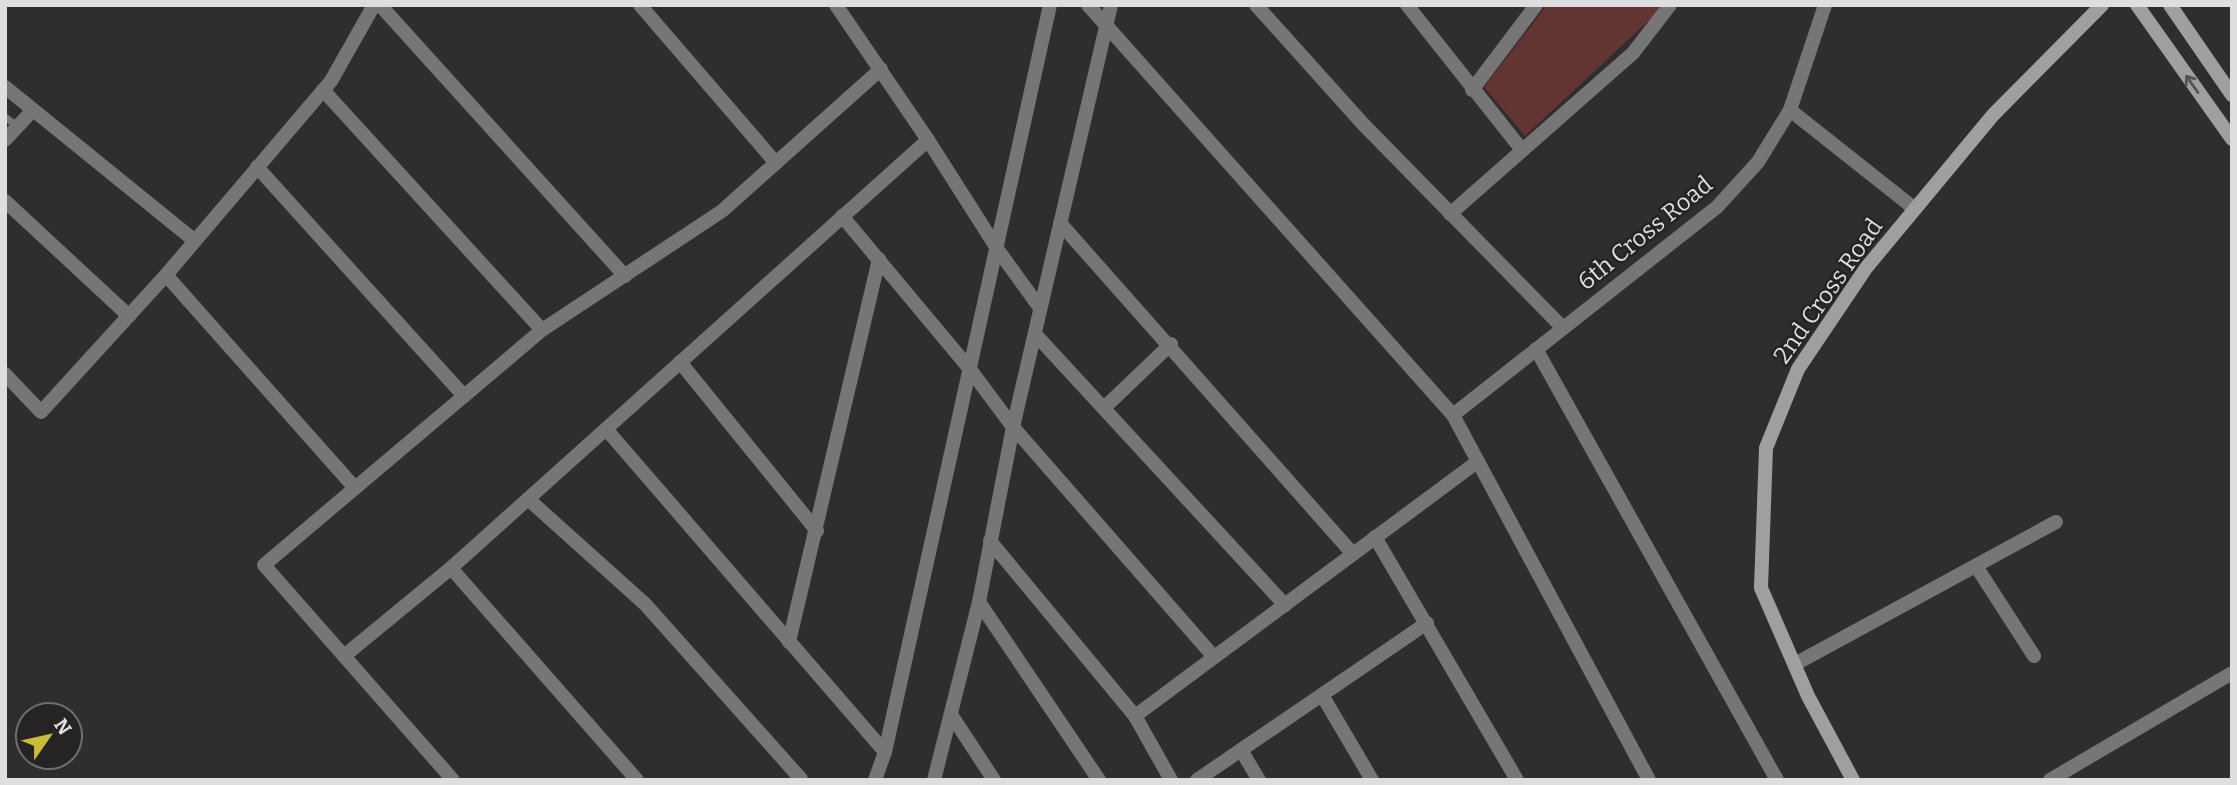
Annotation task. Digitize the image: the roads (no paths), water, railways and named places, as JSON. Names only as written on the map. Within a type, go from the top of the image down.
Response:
[{"type":"street","points":[[5,374],[41,412],[166,275],[323,90],[374,5]]},
{"type":"street","points":[[380,5],[625,276]]},
{"type":"street","points":[[640,5],[776,163]]},
{"type":"street","points":[[836,5],[928,140],[998,250],[1040,308]]},
{"type":"street","points":[[875,780],[886,752],[1050,5]]},
{"type":"street","points":[[1088,5],[1453,415],[1649,780]]},
{"type":"street","points":[[934,780],[979,602],[1013,427],[1111,5]]},
{"type":"street","points":[[1256,5],[1450,214],[1563,328]]},
{"type":"street","points":[[1407,5],[1522,150]]},
{"type":"street","points":[[1472,90],[1535,5]]},
{"type":"street","points":[[1450,214],[1633,52],[1670,5]]},
{"type":"street","name":"6th Cross Road","points":[[1453,415],[1717,207],[1758,162],[1790,110],[1825,5]]},
{"type":"street","name":"2nd Cross Road","points":[[1853,780],[1794,664],[1761,588],[1766,448],[1798,369],[1866,268],[1993,115],[2102,5]]},
{"type":"street","points":[[2137,5],[2232,139]]},
{"type":"street","points":[[2170,5],[2232,95]]},
{"type":"street","points":[[453,780],[264,565],[542,330],[722,211],[881,69]]},
{"type":"street","points":[[5,87],[195,241]]},
{"type":"street","points":[[323,90],[542,330]]},
{"type":"street","points":[[5,140],[33,110]]},
{"type":"street","points":[[1790,110],[1915,209]]},
{"type":"street","points":[[344,656],[451,568],[928,140]]},
{"type":"street","points":[[257,167],[464,396]]},
{"type":"street","points":[[5,201],[129,316]]},
{"type":"street","points":[[842,216],[970,368],[1013,427],[1214,657]]},
{"type":"street","points":[[1060,223],[1171,344],[1353,554]]},
{"type":"street","points":[[789,642],[879,259]]},
{"type":"street","points":[[166,275],[355,488]]},
{"type":"street","points":[[1035,334],[1284,605]]},
{"type":"street","points":[[1104,408],[1171,344]]},
{"type":"street","points":[[1536,349],[1777,780]]},
{"type":"street","points":[[680,362],[817,531]]},
{"type":"street","points":[[606,429],[886,752]]},
{"type":"street","points":[[1135,716],[1477,462]]},
{"type":"street","points":[[528,499],[645,604],[801,779]]},
{"type":"street","points":[[1794,664],[2056,522]]},
{"type":"street","points":[[1375,537],[1517,780]]},
{"type":"street","points":[[990,541],[1135,716],[1171,780]]},
{"type":"street","points":[[1976,566],[2034,656]]},
{"type":"street","points":[[451,568],[637,780]]},
{"type":"street","points":[[979,602],[1099,780]]},
{"type":"street","points":[[1197,780],[1427,623]]},
{"type":"street","points":[[2050,780],[2232,673]]},
{"type":"street","points":[[1322,695],[1372,780]]},
{"type":"street","points":[[952,716],[994,780]]},
{"type":"street","points":[[1241,750],[1259,780]]},
{"type":"lane","points":[[5,117],[18,127]]}]
